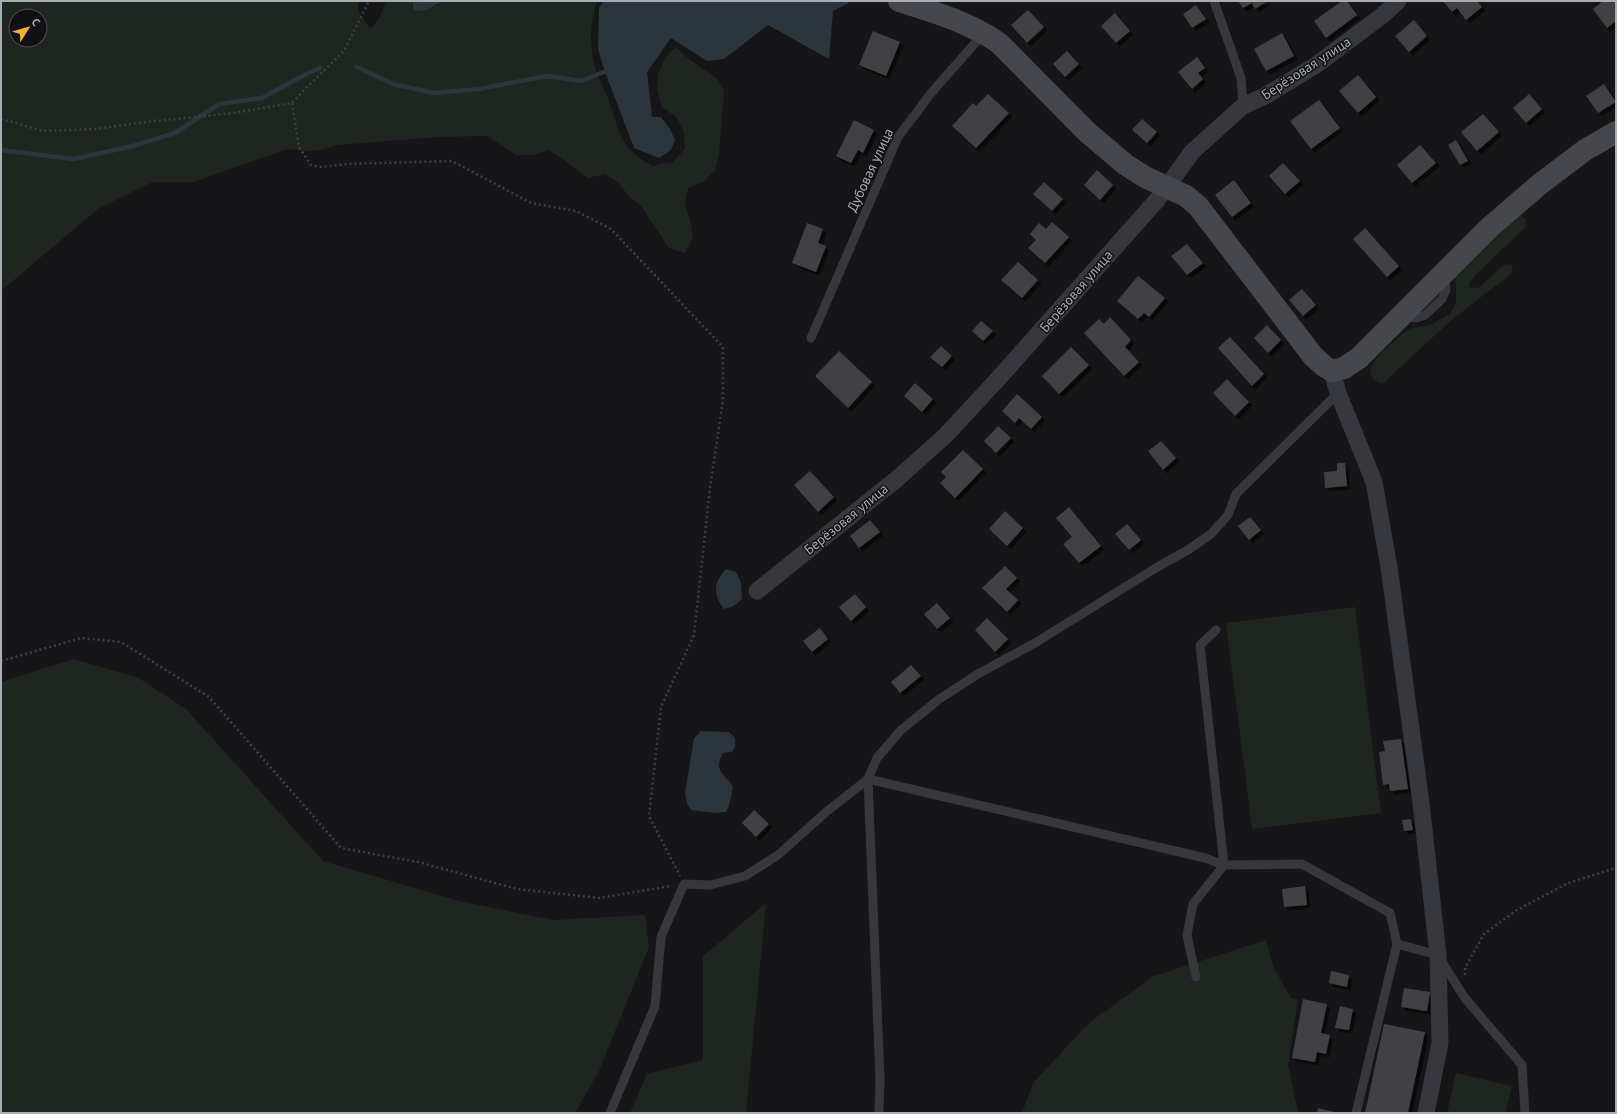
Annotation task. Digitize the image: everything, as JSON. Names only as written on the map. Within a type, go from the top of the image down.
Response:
[{"type":"street","points":[[899,1],[953,18],[984,33],[998,43],[1087,132],[1126,165],[1145,177],[1186,196],[1198,206],[1313,356],[1332,371],[1338,393],[1374,482],[1389,567],[1421,803],[1438,956],[1440,1042],[1426,1113]]},
{"type":"street","name":"Берёзовая улица","points":[[758,591],[898,478],[946,435],[1002,374],[1167,187],[1192,152],[1243,106],[1265,96],[1316,65],[1383,15],[1398,1]]},
{"type":"street","points":[[1332,371],[1344,368],[1359,358],[1490,227],[1540,184],[1585,150],[1616,132]]},
{"type":"lane","points":[[1214,1],[1241,78],[1243,106]]},
{"type":"lane","name":"Дубовая улица","points":[[811,338],[898,137],[932,92],[984,33]]},
{"type":"lane","points":[[879,1113],[880,1079],[868,779],[877,758],[902,730],[938,700],[978,674],[1035,643],[1159,566],[1188,550],[1211,534],[1228,515],[1236,494],[1338,393]]},
{"type":"lane","points":[[1196,976],[1186,935],[1193,904],[1224,864],[1200,645],[1216,630]]},
{"type":"lane","points":[[610,1113],[655,1006],[661,938],[684,884],[710,885],[745,876],[778,855],[825,813],[868,779]]},
{"type":"lane","points":[[868,779],[1198,856],[1224,864],[1302,864],[1390,913],[1397,944],[1356,1113]]},
{"type":"lane","points":[[1397,944],[1438,956],[1464,997],[1522,1066],[1525,1113]]},
{"type":"path","points":[[1,119],[43,131],[96,129],[145,122],[234,113],[292,103],[344,51],[369,1]]},
{"type":"path","points":[[1,661],[81,638],[121,642],[209,697],[341,848],[418,862],[517,889],[599,898],[684,884],[649,816],[661,707],[694,635],[710,488],[723,400],[723,347],[611,229],[576,211],[531,203],[452,161],[348,164],[320,167],[311,165],[299,147],[292,103]]},
{"type":"path","points":[[1464,997],[1465,968],[1484,934],[1517,910],[1568,883],[1616,868]]},
{"type":"shaded area","points":[[1,1],[358,1],[358,10],[370,29],[379,19],[386,1],[413,1],[414,10],[432,8],[442,1],[597,1],[591,34],[593,59],[596,71],[608,98],[622,138],[633,152],[653,166],[669,162],[672,163],[685,149],[684,132],[676,117],[662,107],[657,90],[658,74],[665,58],[676,47],[689,59],[716,78],[724,91],[719,155],[715,170],[704,181],[688,188],[685,204],[693,237],[685,253],[669,248],[641,206],[628,195],[619,183],[605,174],[588,178],[549,150],[533,155],[516,155],[487,136],[439,137],[337,145],[313,151],[288,149],[193,182],[153,182],[99,208],[1,291]]},
{"type":"shaded area","points":[[413,1],[442,1],[429,9],[417,11],[413,10]]},
{"type":"shaded area","points":[[604,1],[847,1],[849,3],[833,11],[829,59],[768,25],[724,59],[707,61],[671,38],[647,72],[652,117],[661,117],[670,129],[675,140],[671,150],[659,158],[634,148],[605,72],[598,49],[599,8]]},
{"type":"shaded area","points":[[1520,214],[1526,220],[1525,228],[1477,273],[1472,279],[1469,287],[1478,288],[1505,264],[1513,265],[1511,274],[1454,318],[1382,384],[1374,380],[1370,373],[1372,365],[1382,351],[1405,332],[1413,328],[1430,325],[1450,314],[1456,303],[1455,278],[1458,270]]},
{"type":"shaded area","points":[[726,569],[736,572],[741,583],[742,599],[734,606],[724,609],[720,604],[716,589],[719,579]]},
{"type":"shaded area","points":[[1355,607],[1381,813],[1252,829],[1226,623]]},
{"type":"shaded area","points":[[73,659],[137,677],[186,709],[323,861],[459,901],[553,920],[645,915],[649,947],[599,1071],[575,1113],[1,1113],[1,682]]},
{"type":"shaded area","points":[[701,731],[729,732],[735,738],[735,747],[732,752],[723,753],[719,764],[721,772],[733,787],[729,806],[726,812],[715,813],[691,810],[687,804],[685,793],[694,738]]},
{"type":"shaded area","points":[[766,903],[746,1113],[630,1113],[647,1074],[703,1060],[703,956]]},
{"type":"shaded area","points":[[1266,940],[1274,968],[1291,998],[1298,1000],[1288,1064],[1298,1113],[1022,1113],[1033,1083],[1090,1022],[1154,976]]},
{"type":"shaded area","points":[[1456,1073],[1512,1086],[1506,1113],[1447,1113]]},
{"type":"building","points":[[1238,1],[1268,1],[1255,9],[1252,3],[1243,8]]},
{"type":"building","points":[[1342,1],[1347,1],[1357,15],[1326,38],[1314,21]]},
{"type":"building","points":[[1443,1],[1477,1],[1482,7],[1466,20],[1457,8],[1452,12]]},
{"type":"building","points":[[1603,1],[1616,2],[1616,21],[1607,28],[1593,9]]},
{"type":"building","points":[[1196,5],[1206,19],[1192,28],[1183,14]]},
{"type":"building","points":[[1028,10],[1044,27],[1027,43],[1011,25]]},
{"type":"building","points":[[1115,13],[1130,31],[1116,43],[1101,26]]},
{"type":"building","points":[[1414,20],[1427,36],[1409,52],[1395,36]]},
{"type":"building","points":[[873,31],[900,42],[886,76],[859,65]]},
{"type":"building","points":[[1282,33],[1294,56],[1266,71],[1254,49]]},
{"type":"building","points":[[1067,51],[1079,64],[1065,77],[1053,64]]},
{"type":"building","points":[[1197,57],[1205,68],[1198,73],[1203,79],[1192,89],[1178,72]]},
{"type":"building","points":[[1358,75],[1376,97],[1358,113],[1339,91]]},
{"type":"building","points":[[1604,84],[1616,102],[1598,113],[1586,96]]},
{"type":"building","points":[[988,94],[1009,113],[976,148],[952,126],[973,103],[976,106]]},
{"type":"building","points":[[1529,94],[1542,109],[1526,123],[1513,108]]},
{"type":"building","points":[[1319,100],[1340,128],[1311,149],[1290,121]]},
{"type":"building","points":[[1483,114],[1499,132],[1477,151],[1461,132]]},
{"type":"building","points":[[1142,119],[1157,132],[1147,143],[1132,130]]},
{"type":"building","points":[[854,120],[874,130],[863,153],[858,150],[851,163],[836,156]]},
{"type":"building","points":[[1456,140],[1468,161],[1460,165],[1448,145]]},
{"type":"building","points":[[1420,145],[1436,163],[1412,183],[1397,165]]},
{"type":"building","points":[[1283,163],[1300,181],[1285,194],[1269,176]]},
{"type":"building","points":[[1097,170],[1113,185],[1100,200],[1084,185]]},
{"type":"building","points":[[1234,180],[1251,203],[1232,217],[1215,195]]},
{"type":"building","points":[[1044,182],[1063,199],[1052,211],[1033,194]]},
{"type":"building","points":[[1052,222],[1069,237],[1045,263],[1028,248],[1036,240],[1030,234],[1039,223],[1046,229]]},
{"type":"building","points":[[807,223],[823,229],[818,243],[826,246],[816,272],[792,263]]},
{"type":"building","points":[[1365,228],[1399,266],[1387,277],[1353,239]]},
{"type":"building","points":[[1187,244],[1203,263],[1187,275],[1171,256]]},
{"type":"building","points":[[1018,262],[1038,280],[1022,298],[1001,280]]},
{"type":"building","points":[[1138,276],[1165,298],[1149,317],[1144,313],[1138,319],[1117,301]]},
{"type":"building","points":[[1302,289],[1316,305],[1303,316],[1289,300]]},
{"type":"building","points":[[1110,317],[1131,340],[1125,347],[1139,362],[1124,376],[1084,333],[1099,319],[1104,324]]},
{"type":"building","points":[[981,321],[993,331],[983,341],[972,331]]},
{"type":"building","points":[[1267,325],[1281,340],[1268,353],[1254,338]]},
{"type":"building","points":[[1230,337],[1264,374],[1252,386],[1218,348]]},
{"type":"building","points":[[941,346],[952,356],[942,367],[930,357]]},
{"type":"building","points":[[1071,347],[1089,365],[1059,394],[1042,376]]},
{"type":"building","points":[[839,351],[872,382],[848,408],[815,376]]},
{"type":"building","points":[[1227,379],[1249,402],[1235,416],[1213,393]]},
{"type":"building","points":[[915,383],[933,399],[922,412],[904,396]]},
{"type":"building","points":[[1017,394],[1042,417],[1031,429],[1019,418],[1015,423],[1002,411]]},
{"type":"building","points":[[998,426],[1011,438],[996,453],[984,441]]},
{"type":"building","points":[[1161,441],[1176,458],[1163,470],[1148,451]]},
{"type":"building","points":[[963,450],[983,469],[955,498],[940,483],[946,477],[941,472]]},
{"type":"building","points":[[1337,463],[1345,463],[1347,486],[1325,488],[1324,472],[1337,471]]},
{"type":"building","points":[[810,471],[834,497],[818,512],[794,485]]},
{"type":"building","points":[[1069,507],[1101,546],[1079,563],[1063,544],[1072,537],[1056,518]]},
{"type":"building","points":[[1005,511],[1023,528],[1007,546],[989,529]]},
{"type":"building","points":[[1250,517],[1261,530],[1249,540],[1238,526]]},
{"type":"building","points":[[870,520],[880,532],[859,548],[850,536]]},
{"type":"building","points":[[1127,524],[1141,540],[1129,550],[1115,534]]},
{"type":"building","points":[[1005,566],[1017,578],[1006,589],[1018,600],[1007,612],[982,588]]},
{"type":"building","points":[[855,594],[866,607],[851,621],[839,607]]},
{"type":"building","points":[[937,603],[950,618],[937,629],[924,614]]},
{"type":"building","points":[[987,618],[1008,639],[995,652],[975,630]]},
{"type":"building","points":[[820,628],[828,639],[812,652],[803,641]]},
{"type":"building","points":[[911,665],[921,676],[900,693],[891,682]]},
{"type":"building","points":[[1401,739],[1408,789],[1390,791],[1389,784],[1383,785],[1379,752],[1385,751],[1383,741]]},
{"type":"building","points":[[754,810],[769,824],[756,837],[742,823]]},
{"type":"building","points":[[1411,819],[1413,830],[1404,831],[1402,820]]},
{"type":"building","points":[[1305,886],[1307,905],[1284,907],[1282,889]]},
{"type":"building","points":[[1331,971],[1349,975],[1347,987],[1329,983]]},
{"type":"building","points":[[1404,988],[1430,992],[1427,1011],[1401,1007]]},
{"type":"building","points":[[1303,999],[1327,1004],[1321,1033],[1330,1035],[1326,1054],[1317,1052],[1315,1062],[1292,1058]]},
{"type":"building","points":[[1340,1006],[1353,1009],[1349,1030],[1335,1028]]},
{"type":"building","points":[[1384,1024],[1425,1032],[1408,1113],[1365,1113]]},
{"type":"building","points":[[1318,1108],[1334,1112],[1334,1113],[1317,1113]]},
{"type":"waterway","points":[[357,67],[393,84],[434,93],[479,89],[547,76],[581,81],[609,70]]},
{"type":"waterway","points":[[1,150],[73,159],[133,146],[175,133],[219,104],[262,98],[320,68]]}]
